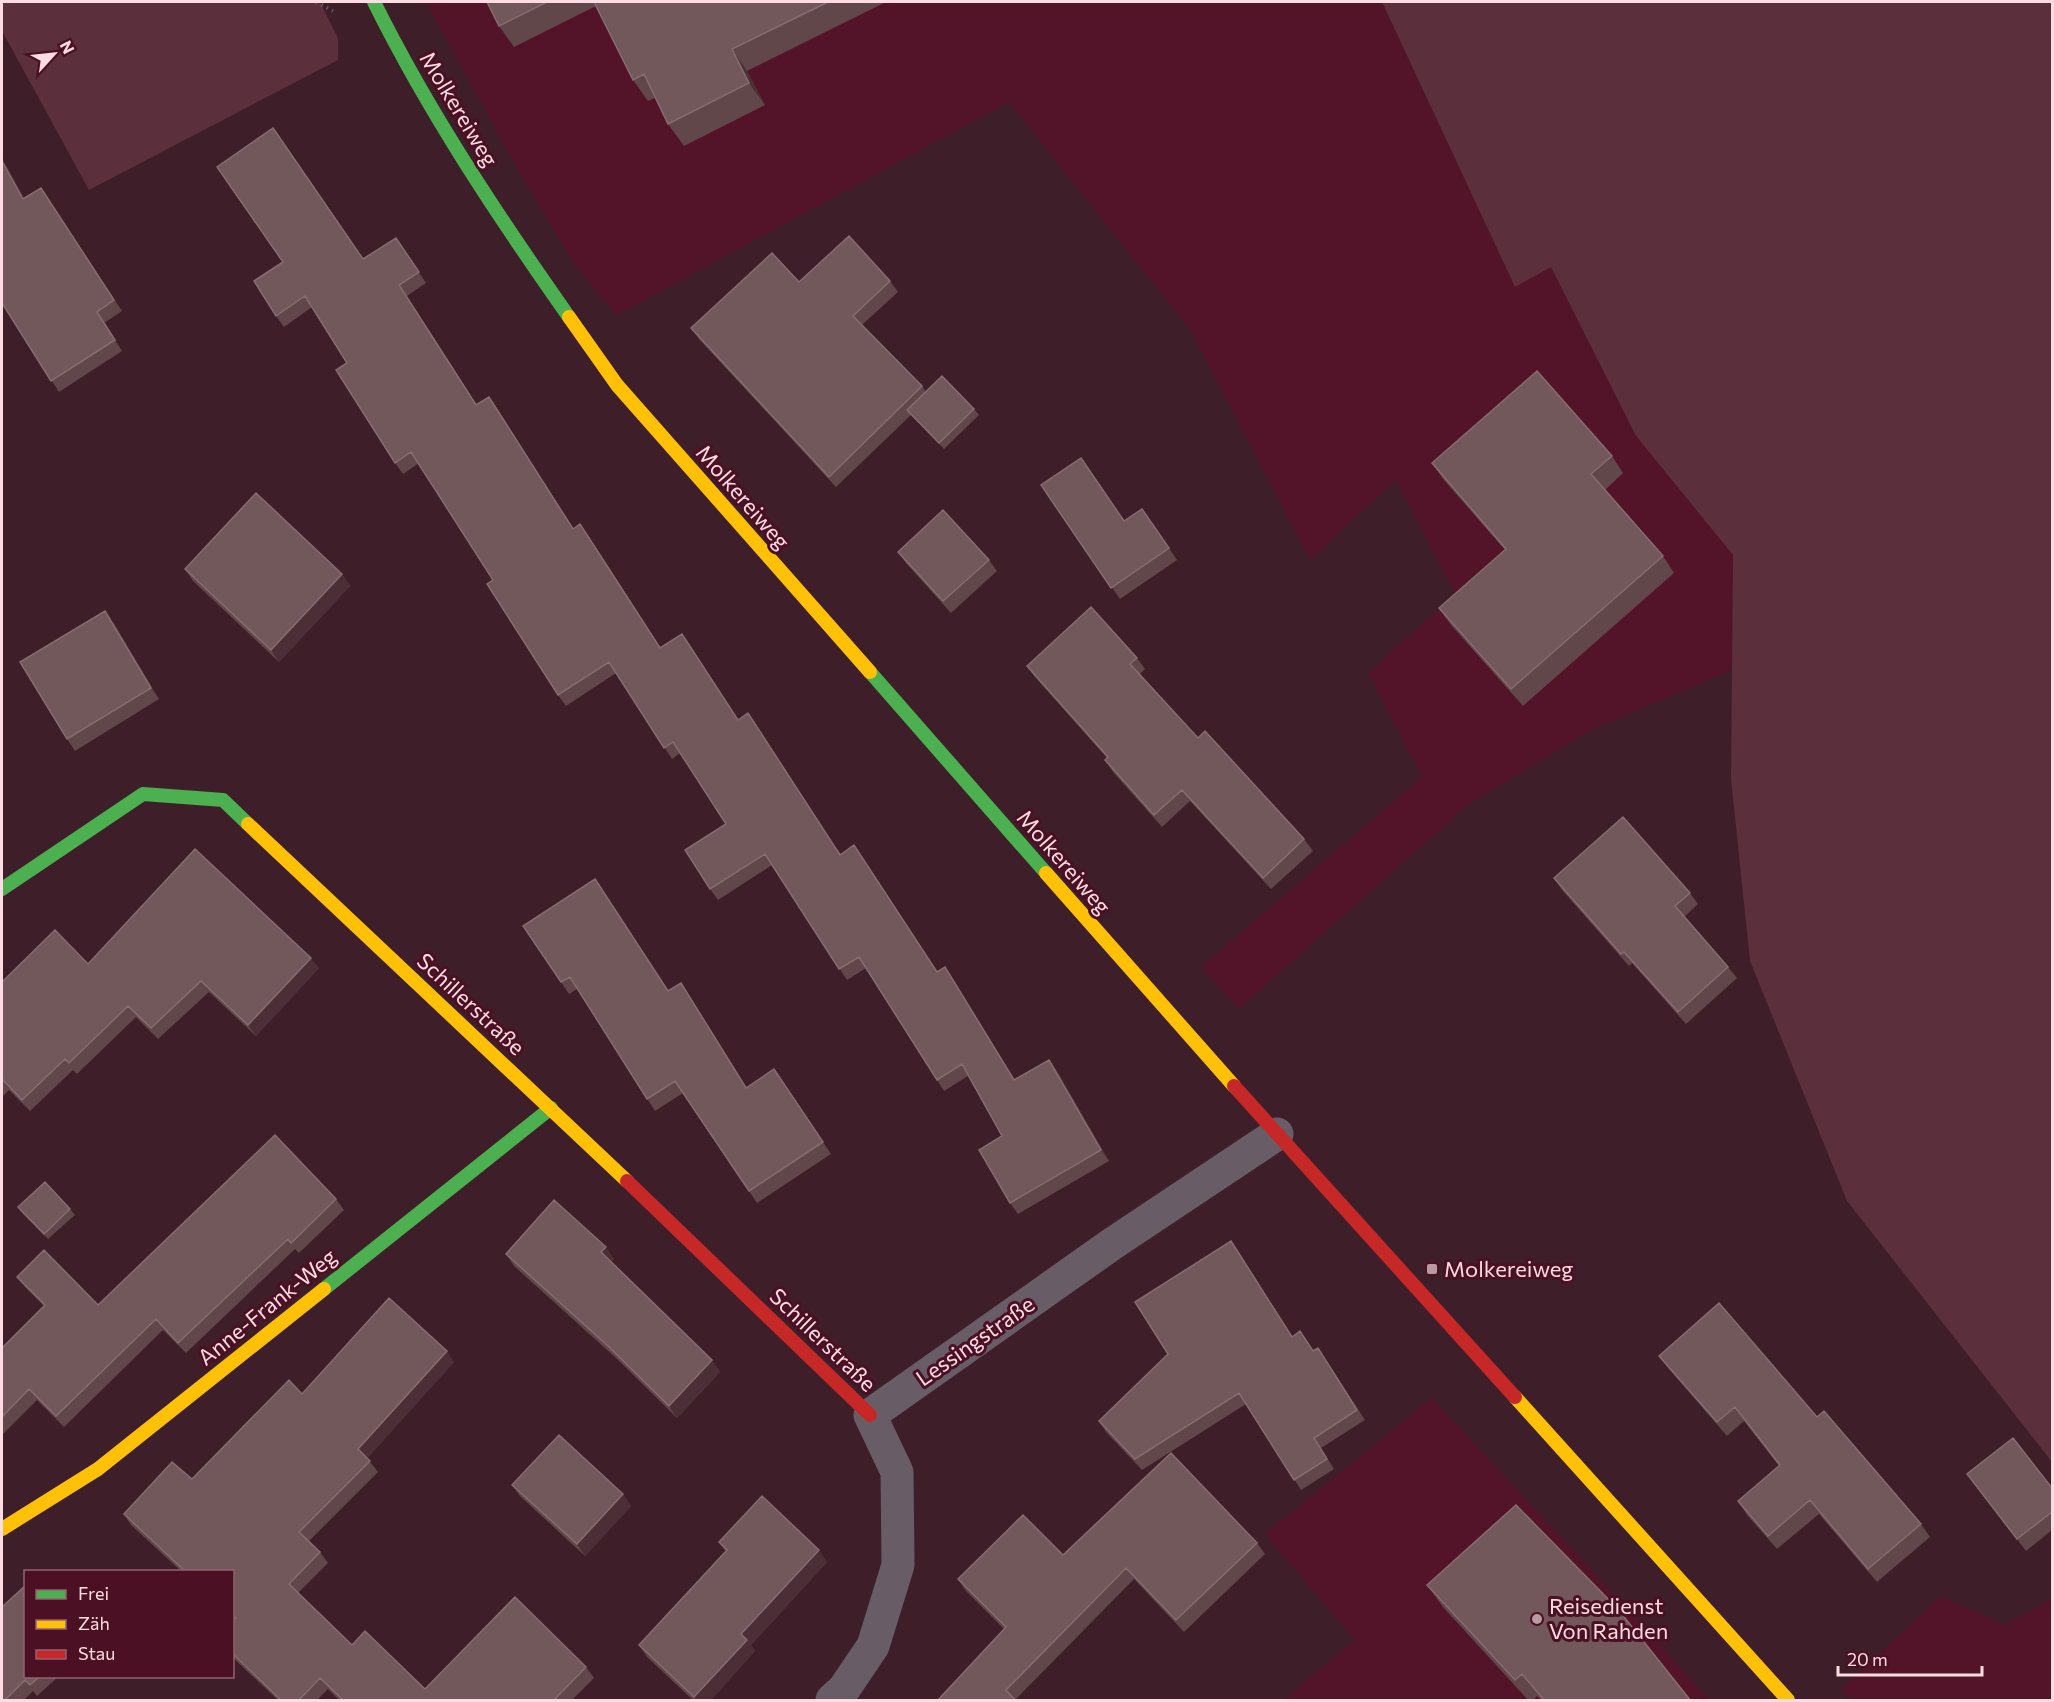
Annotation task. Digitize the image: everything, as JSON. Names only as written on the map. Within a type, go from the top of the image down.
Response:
[{"type":"main road","name":"Molkereiweg","points":[[374,2],[395,44],[493,208],[617,385],[1277,1134],[1788,1701]]},
{"type":"main road","name":"Schillerstraße","points":[[2,889],[143,794],[223,800],[551,1108],[870,1414]]},
{"type":"main road","name":"Anne-Frank-Weg","points":[[2,1529],[98,1469],[551,1108]]},
{"type":"street","name":"Lessingstraße","points":[[870,1414],[1112,1244],[1277,1134]]},
{"type":"street","points":[[832,1701],[844,1689],[873,1646],[898,1565],[897,1472],[870,1414]]},
{"type":"shaded area","points":[[2,2],[320,2],[338,38],[338,60],[89,190],[2,31]]},
{"type":"shaded area","points":[[426,2],[1382,2],[1515,287],[1551,267],[1636,436],[1733,555],[1732,670],[1591,730],[1469,804],[1239,1009],[1201,967],[1422,777],[1368,673],[1455,594],[1396,480],[1310,560],[1191,331],[1009,102],[617,315],[577,268],[514,163]]},
{"type":"shaded area","points":[[1382,2],[2052,2],[2052,1462],[1847,1201],[1750,961],[1731,779],[1733,555],[1636,436],[1551,267],[1515,287]]},
{"type":"shaded area","points":[[1432,1398],[1710,1700],[1284,1700],[1355,1640],[1265,1534]]},
{"type":"shaded area","points":[[1941,1596],[2004,1625],[2052,1599],[2052,1700],[1851,1700],[1841,1690]]},
{"type":"building","points":[[487,2],[547,2],[499,26]]},
{"type":"building","points":[[594,2],[828,2],[732,49],[749,83],[668,124],[644,74],[633,80]]},
{"type":"building","points":[[273,128],[363,259],[396,238],[419,272],[399,285],[476,405],[489,397],[573,529],[580,524],[660,648],[682,634],[738,720],[748,713],[840,855],[854,845],[937,972],[945,967],[1014,1080],[1049,1060],[1101,1150],[1010,1203],[979,1150],[1002,1136],[962,1064],[937,1080],[859,957],[839,969],[765,854],[710,889],[685,850],[726,824],[673,742],[664,748],[609,662],[558,695],[487,584],[493,580],[411,452],[395,463],[336,370],[347,363],[305,296],[276,316],[254,281],[283,262],[217,167]]},
{"type":"building","points":[[2,161],[23,199],[41,188],[114,300],[97,312],[115,340],[51,381],[2,303]]},
{"type":"building","points":[[849,236],[890,281],[853,316],[922,386],[829,477],[691,328],[772,253],[799,282]]},
{"type":"building","points":[[1537,371],[1612,456],[1591,474],[1663,556],[1511,689],[1439,608],[1506,549],[1432,463]]},
{"type":"building","points":[[942,376],[974,409],[939,443],[907,410]]},
{"type":"building","points":[[1081,458],[1124,521],[1142,509],[1169,548],[1111,588],[1041,485]]},
{"type":"building","points":[[256,493],[342,574],[271,650],[185,569]]},
{"type":"building","points":[[943,510],[989,560],[943,601],[898,552]]},
{"type":"building","points":[[1091,607],[1137,658],[1130,664],[1198,738],[1205,731],[1304,839],[1263,878],[1182,790],[1154,815],[1105,760],[1108,757],[1027,666]]},
{"type":"building","points":[[105,611],[151,688],[67,739],[20,662]]},
{"type":"building","points":[[1623,817],[1690,893],[1675,906],[1728,967],[1678,1012],[1624,952],[1621,954],[1554,878]]},
{"type":"building","points":[[195,849],[311,958],[248,1025],[201,981],[151,1028],[128,1006],[69,1063],[65,1059],[22,1100],[2,1079],[2,982],[55,930],[88,964]]},
{"type":"building","points":[[595,879],[668,991],[681,983],[746,1088],[774,1069],[823,1142],[749,1191],[675,1081],[647,1099],[570,977],[561,982],[523,926]]},
{"type":"building","points":[[275,1135],[336,1199],[291,1243],[288,1239],[178,1343],[156,1319],[56,1416],[29,1389],[2,1417],[2,1348],[45,1305],[17,1277],[44,1250],[98,1305]]},
{"type":"building","points":[[45,1182],[70,1209],[44,1234],[18,1207]]},
{"type":"building","points":[[554,1200],[606,1247],[601,1252],[712,1360],[669,1406],[608,1346],[506,1254]]},
{"type":"building","points":[[1231,1241],[1292,1337],[1300,1331],[1313,1351],[1318,1348],[1357,1410],[1314,1438],[1327,1459],[1294,1480],[1239,1393],[1135,1459],[1099,1421],[1168,1354],[1135,1302]]},
{"type":"building","points":[[389,1298],[447,1351],[358,1449],[370,1461],[299,1532],[320,1552],[289,1584],[352,1645],[365,1631],[425,1689],[515,1597],[586,1667],[553,1701],[344,1701],[320,1678],[298,1701],[282,1701],[234,1655],[234,1620],[236,1618],[234,1616],[234,1570],[184,1570],[124,1514],[172,1462],[192,1479],[289,1380],[302,1394]]},
{"type":"building","points":[[1719,1303],[1817,1417],[1824,1411],[1921,1524],[1868,1569],[1810,1500],[1768,1536],[1738,1501],[1780,1465],[1735,1407],[1717,1422],[1659,1356]]},
{"type":"building","points":[[559,1435],[623,1494],[577,1544],[512,1485]]},
{"type":"building","points":[[2013,1438],[2052,1488],[2052,1512],[2017,1539],[1967,1474]]},
{"type":"building","points":[[1171,1453],[1257,1543],[1176,1620],[1126,1568],[1006,1690],[1016,1701],[937,1701],[1006,1627],[958,1579],[1023,1515],[1063,1555]]},
{"type":"building","points":[[762,1496],[819,1550],[741,1634],[747,1640],[694,1697],[639,1645],[727,1550],[719,1542]]},
{"type":"building","name":"Reisedienst Von Rahden","points":[[1516,1505],[1617,1608],[1691,1701],[1545,1701],[1522,1674],[1515,1680],[1427,1585]]},
{"type":"building","points":[[24,1587],[24,1678],[38,1678],[30,1685],[25,1680],[4,1701],[2,1701],[2,1607]]},
{"type":"traffic: fast","points":[[374,2],[441,124],[516,241],[569,317]]},
{"type":"traffic: fast","points":[[870,672],[1046,873]]},
{"type":"traffic: fast","points":[[2,889],[143,794],[223,800],[248,824]]},
{"type":"traffic: fast","points":[[324,1289],[551,1108]]},
{"type":"traffic: slow","points":[[569,317],[617,385],[870,672]]},
{"type":"traffic: slow","points":[[248,824],[627,1181]]},
{"type":"traffic: slow","points":[[1046,873],[1234,1086]]},
{"type":"traffic: slow","points":[[2,1529],[98,1469],[324,1289]]},
{"type":"traffic: slow","points":[[1515,1397],[1788,1700]]},
{"type":"traffic: jam","points":[[1234,1086],[1515,1397]]},
{"type":"traffic: jam","points":[[627,1181],[870,1415]]},
{"type":"place","name":"Molkereiweg","points":[[1432,1269]]},
{"type":"place","name":"Reisedienst Von Rahden","points":[[1537,1619]]}]
